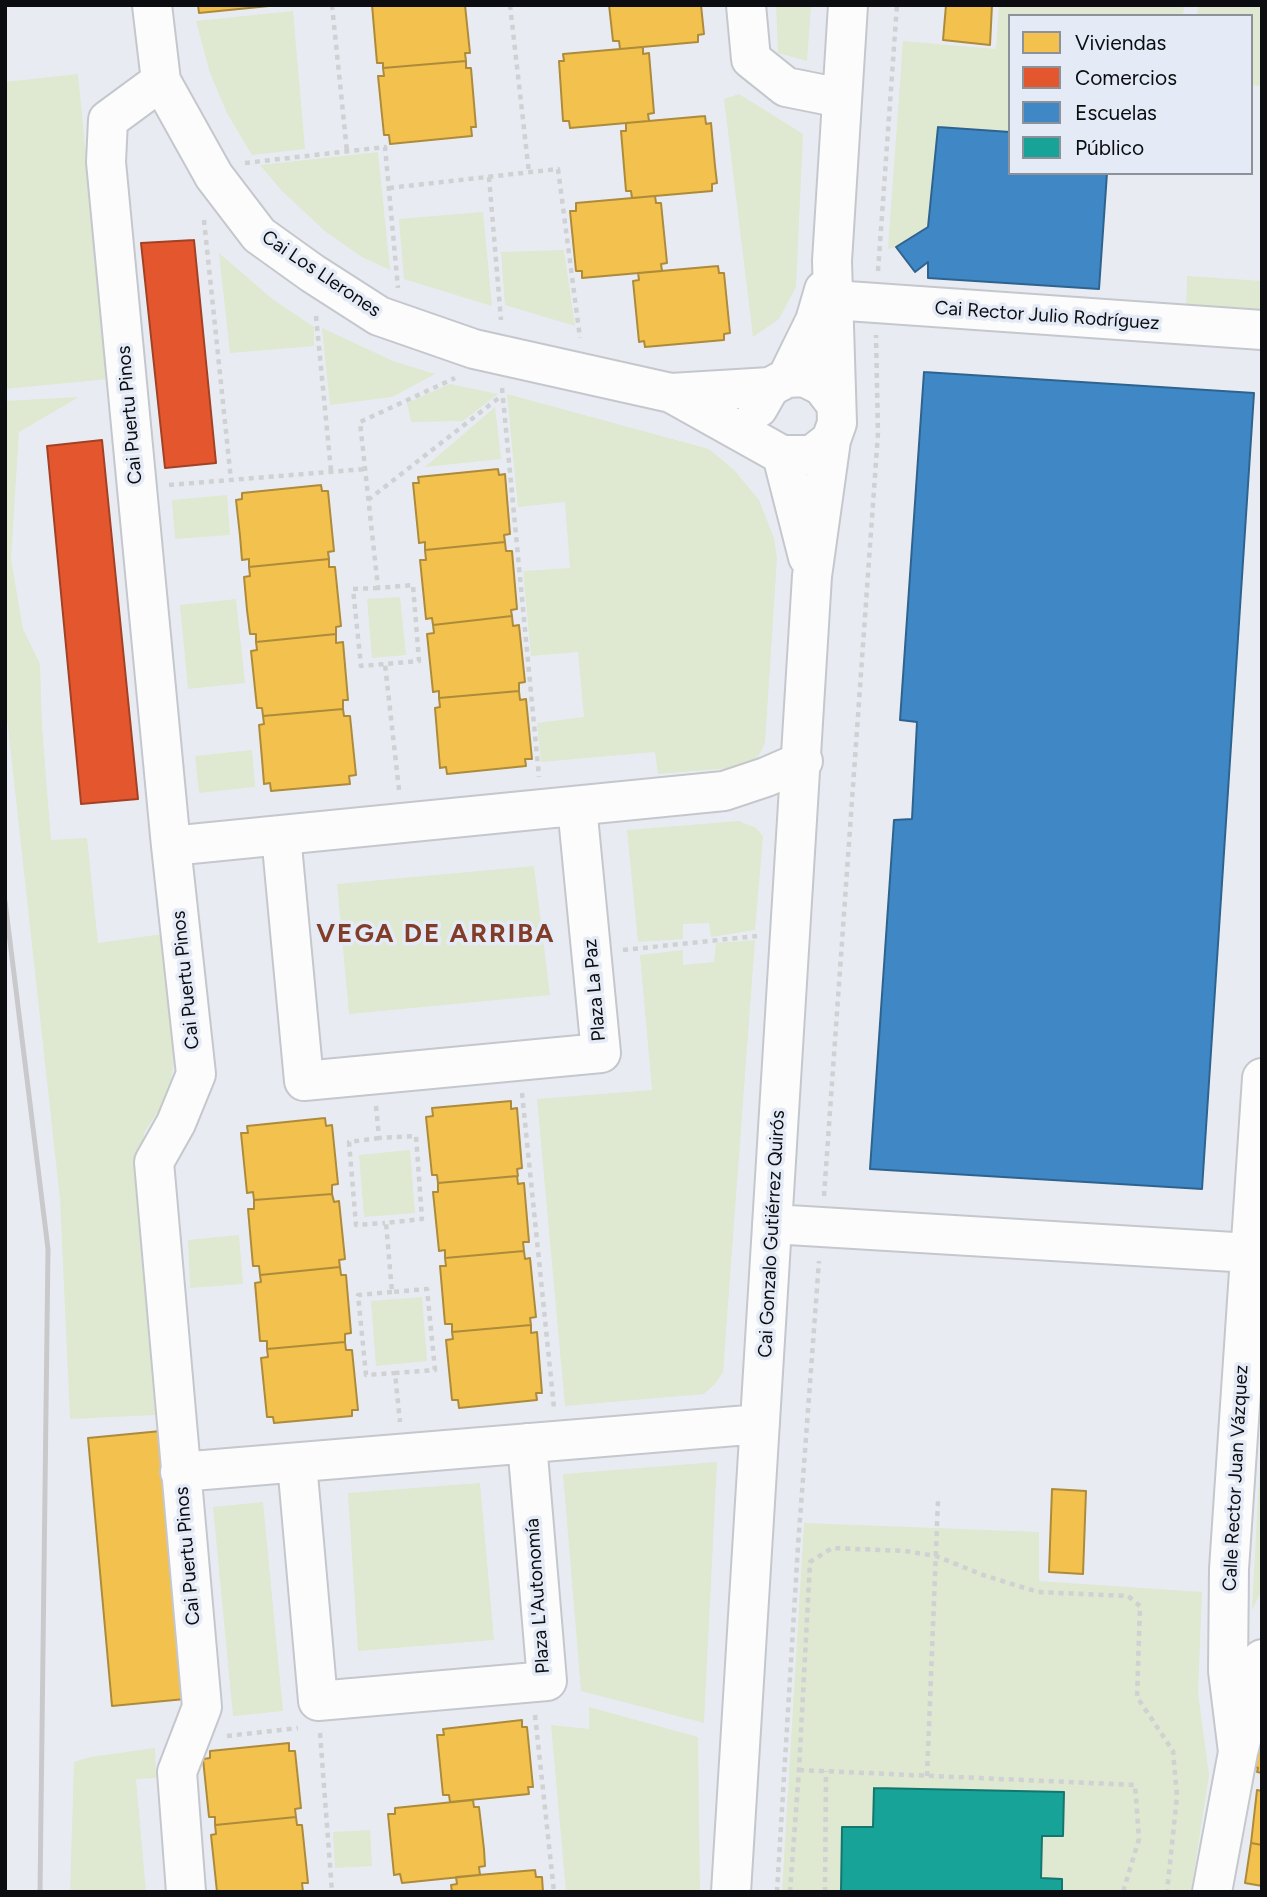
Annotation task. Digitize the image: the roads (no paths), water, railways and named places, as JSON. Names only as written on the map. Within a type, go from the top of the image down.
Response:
[{"type":"street","name":"Cai Los Llerones","points":[[152,5],[161,81],[219,181],[259,235],[313,274],[379,316],[474,349],[671,393]]},
{"type":"street","points":[[746,5],[751,59],[786,88],[841,98]]},
{"type":"street","points":[[832,261],[848,5]]},
{"type":"street","name":"Cai Puertu Pinos","points":[[161,81],[108,120],[106,162],[171,846],[196,1074],[176,1123],[154,1162],[202,1707],[177,1772],[186,1892]]},
{"type":"street","name":"Cai Gonzalo Gutiérrez Quirós","points":[[731,1892],[803,761],[812,576],[833,421],[832,261]]},
{"type":"street","name":"Cai Gonzalo Gutiérrez Quirós","points":[[812,576],[775,451],[757,426],[758,405],[778,383],[816,321],[832,261]]},
{"type":"street","name":"Cai Rector Julio Rodríguez","points":[[833,300],[1262,330]]},
{"type":"street","points":[[804,377],[822,386],[833,421],[812,455],[775,451],[671,393],[778,383],[804,377]]},
{"type":"street","points":[[171,846],[724,791],[803,761]]},
{"type":"street","points":[[724,791],[769,801],[797,828]]},
{"type":"street","name":"Plaza La Paz","points":[[281,835],[304,1081],[601,1053],[591,953],[560,807]]},
{"type":"street","name":"Calle Rector Juan Vázquez","points":[[1238,1752],[1228,1671],[1229,1569],[1254,1329],[1262,1078]]},
{"type":"street","points":[[772,1224],[1256,1255]]},
{"type":"street","points":[[180,1472],[760,1424]]},
{"type":"street","name":"Plaza L'Autonomía","points":[[297,1462],[319,1714],[547,1681],[542,1442]]},
{"type":"street","points":[[1212,1892],[1238,1752],[1262,1659]]},
{"type":"railway","points":[[5,901],[48,1249],[40,1892]]},
{"type":"district","name":"VEGA DE ARRIBA","points":[[436,934]]}]
